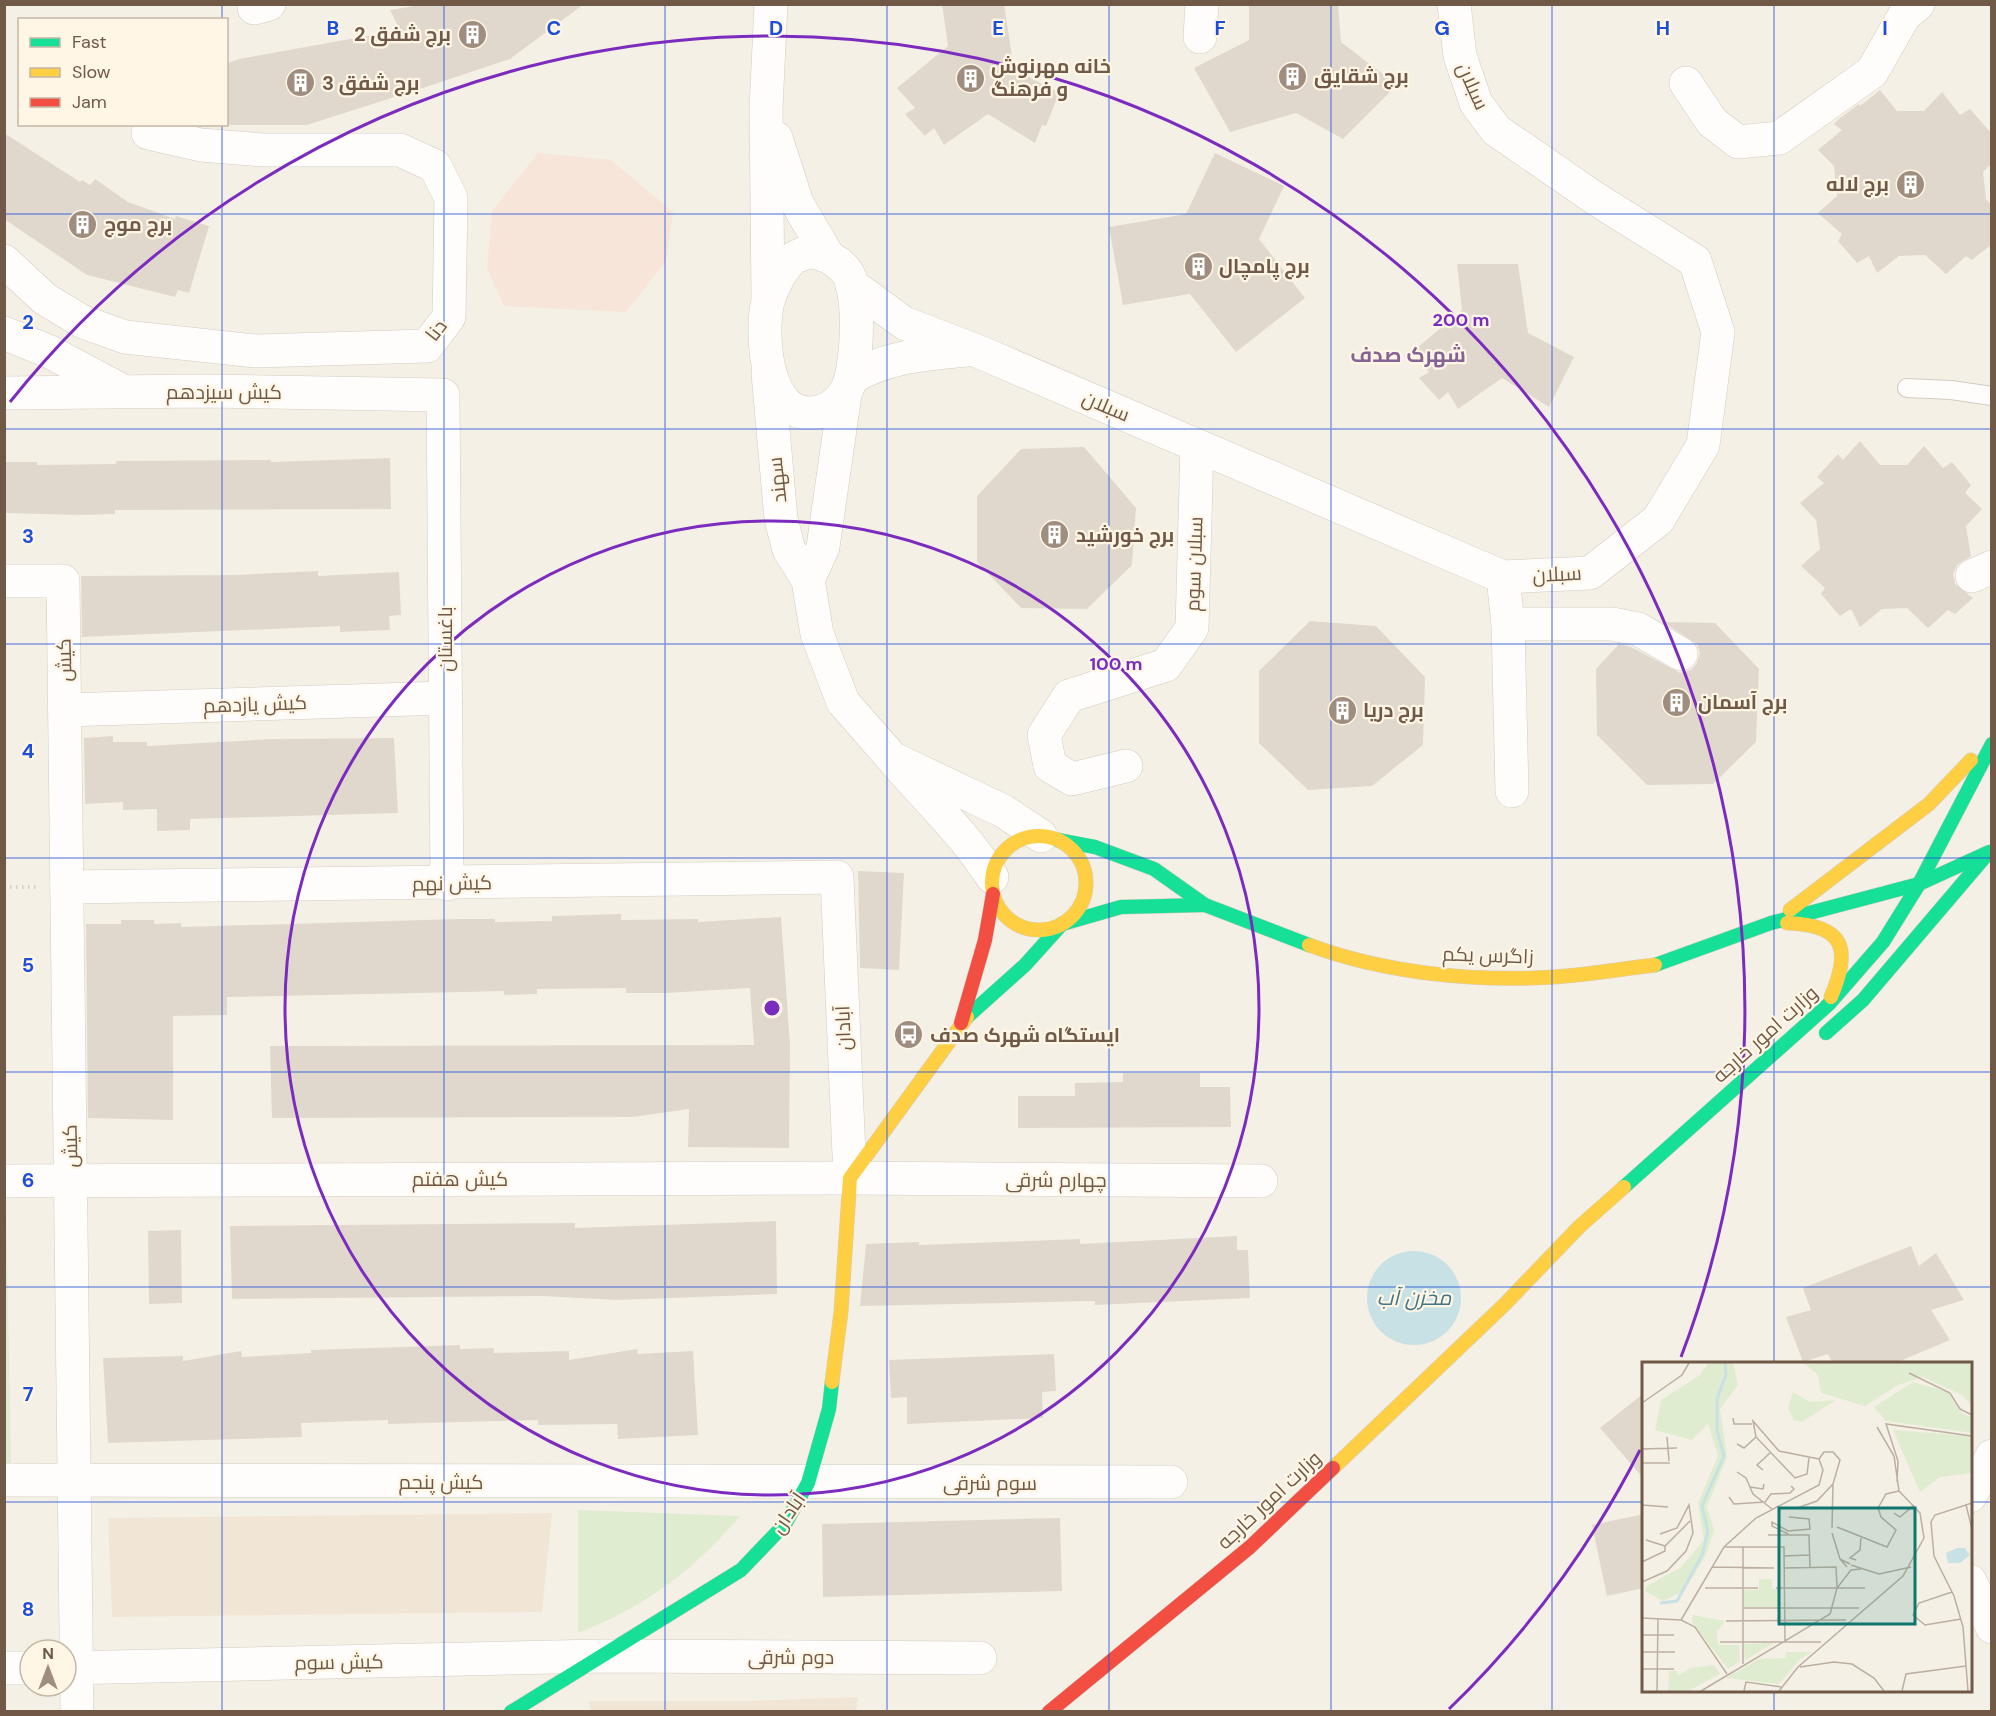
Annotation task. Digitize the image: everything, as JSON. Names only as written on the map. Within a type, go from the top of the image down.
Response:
[{"type":"main road","points":[[1771,922],[1807,898],[1929,804],[1992,739]]},
{"type":"main road","name":"وزارت امور خارجه","points":[[1049,1712],[1250,1547],[1504,1305],[1579,1227],[1829,1004],[1883,942],[1919,884],[1992,744]]},
{"type":"main road","points":[[850,1178],[961,1023],[1025,965],[1062,924],[1076,913],[1084,898],[1087,881],[1083,864],[1072,850],[1050,838],[1024,838],[1009,847],[997,860],[985,940],[961,1023]]},
{"type":"main road","name":"زاگرس یکم","points":[[1050,838],[1095,847],[1154,868],[1205,905],[1318,948],[1391,968],[1472,977],[1553,977],[1657,965],[1771,922]]},
{"type":"main road","points":[[1771,922],[1919,884],[1990,850]]},
{"type":"main road","name":"وزارت امور خارجه","points":[[1816,1042],[1863,1000],[1990,850]]},
{"type":"main road","points":[[992,885],[1000,910],[1012,922],[1028,929],[1046,930],[1062,924]]},
{"type":"main road","name":"زاگرس یکم","points":[[1062,924],[1121,907],[1205,905]]},
{"type":"main road","points":[[1771,922],[1808,923],[1827,928],[1839,943],[1844,962],[1829,1004]]},
{"type":"main road","name":"آبادان","points":[[511,1712],[741,1570],[785,1524],[808,1483],[829,1409],[842,1312],[850,1178]]},
{"type":"main road","name":"وزارت امور خارجه","points":[[1504,1305],[1588,1239]]},
{"type":"street","points":[[771,4],[766,108],[768,373],[783,400],[798,411],[817,413],[835,405],[848,386],[865,369],[910,357],[971,349]]},
{"type":"street","points":[[1200,37],[1202,4]]},
{"type":"street","name":"سبلان","points":[[852,285],[904,323],[971,349],[1503,577],[1590,573],[1658,520],[1703,445],[1718,332],[1695,261],[1596,199],[1496,130],[1476,103],[1460,56],[1454,4]]},
{"type":"street","points":[[1686,83],[1712,122],[1738,142],[1779,138],[1872,72],[1905,8]]},
{"type":"street","points":[[766,108],[797,203],[828,255],[848,274],[852,285],[856,323],[824,547],[808,580]]},
{"type":"street","name":"دنا","points":[[4,261],[45,299],[83,322],[125,337],[256,351],[427,346],[449,316],[451,198],[435,166],[400,150],[264,150],[201,145],[148,133]]},
{"type":"street","points":[[768,301],[791,259],[810,251],[828,255]]},
{"type":"street","points":[[4,333],[50,352],[125,392]]},
{"type":"street","name":"سهند","points":[[768,373],[781,519],[789,550],[808,580],[817,634],[843,702],[940,814],[973,846],[992,885]]},
{"type":"street","name":"کیش سیزدهم","points":[[4,393],[443,395]]},
{"type":"street","name":"باغستان","points":[[443,395],[447,884]]},
{"type":"street","name":"سبلان سوم","points":[[1126,766],[1072,779],[1050,766],[1044,735],[1069,696],[1166,665],[1192,628],[1197,446]]},
{"type":"street","points":[[1503,577],[1508,624],[1512,791]]},
{"type":"street","name":"کیش","points":[[4,581],[63,581],[75,1480],[72,1638]]},
{"type":"street","points":[[1508,624],[1612,624],[1638,629],[1681,654]]},
{"type":"street","name":"کیش یازدهم","points":[[64,710],[446,698]]},
{"type":"street","name":"سهند","points":[[892,758],[1003,811],[1050,838]]},
{"type":"street","name":"کیش نهم","points":[[67,887],[447,884],[837,877]]},
{"type":"street","name":"آبادان","points":[[837,877],[850,1178]]},
{"type":"street","name":"کیش هفتم","points":[[4,1181],[850,1178]]},
{"type":"street","name":"چهارم شرقی","points":[[850,1178],[1261,1181]]},
{"type":"street","points":[[1972,1494],[1992,1456]]},
{"type":"street","name":"کیش پنجم","points":[[4,1480],[808,1483]]},
{"type":"street","name":"سوم شرقی","points":[[808,1483],[1172,1482]]},
{"type":"street","points":[[1972,1583],[1992,1627]]},
{"type":"street","name":"کیش سوم","points":[[78,1668],[601,1656]]},
{"type":"street","name":"دوم شرقی","points":[[601,1656],[980,1658]]},
{"type":"lane","points":[[1907,388],[1952,390],[1992,396]]},
{"type":"shaded area","points":[[538,153],[611,160],[673,212],[666,261],[626,312],[504,306],[487,268],[492,211]]},
{"type":"shaded area","points":[[552,1513],[542,1612],[112,1617],[108,1518]]},
{"type":"shaded area","points":[[858,1697],[856,1712],[591,1712],[589,1701],[750,1701]]},
{"type":"green space","points":[[6,1202],[11,1463],[4,1463]]},
{"type":"green space","points":[[578,1510],[740,1516],[686,1571],[646,1599],[603,1623],[578,1633]]},
{"type":"water","name":"مخزن آب","points":[[1414,1251],[1432,1254],[1447,1265],[1458,1280],[1461,1298],[1458,1316],[1447,1331],[1432,1342],[1414,1345],[1396,1342],[1381,1331],[1370,1316],[1367,1298],[1370,1280],[1381,1265],[1396,1254]]},
{"type":"building","points":[[428,4],[584,4],[510,59],[307,125],[228,125],[228,63],[239,59],[400,30],[390,10]]},
{"type":"building","name":"خانه مهرنوش و فرهنگ","points":[[942,4],[1004,4],[1014,69],[1059,93],[1046,126],[1042,125],[1035,143],[988,114],[944,145],[934,128],[925,136],[905,114],[915,108],[897,88],[948,46]]},
{"type":"building","name":"برج شقایق","points":[[1249,4],[1338,4],[1341,42],[1397,85],[1343,139],[1296,113],[1230,132],[1194,68],[1249,40]]},
{"type":"building","name":"برج لاله","points":[[1880,90],[1897,111],[1924,111],[1942,92],[1960,115],[1970,109],[1992,134],[1992,163],[1983,172],[1986,199],[1992,206],[1992,244],[1972,260],[1966,256],[1946,274],[1925,255],[1899,256],[1877,273],[1869,256],[1857,263],[1838,241],[1842,234],[1818,213],[1837,196],[1834,166],[1818,150],[1842,130],[1834,124],[1840,118]]},
{"type":"building","points":[[4,133],[80,182],[82,180],[90,185],[95,179],[128,202],[175,219],[176,216],[209,226],[189,293],[178,290],[175,297],[87,275],[4,219]]},
{"type":"building","name":"برج پامچال","points":[[1215,153],[1284,186],[1259,239],[1305,298],[1236,352],[1190,294],[1123,305],[1109,227],[1186,214]]},
{"type":"building","points":[[1457,264],[1518,264],[1528,333],[1574,357],[1549,407],[1502,378],[1458,409],[1448,392],[1439,400],[1419,378],[1429,372],[1412,352],[1462,310]]},
{"type":"building","points":[[1860,441],[1880,465],[1907,465],[1924,446],[1943,468],[1952,462],[1971,485],[1965,493],[1982,509],[1966,526],[1971,556],[1957,565],[1953,574],[1955,584],[1973,598],[1955,614],[1948,610],[1928,628],[1907,608],[1882,609],[1860,627],[1851,609],[1840,616],[1821,594],[1825,588],[1801,566],[1820,549],[1816,520],[1800,503],[1824,483],[1817,477],[1838,454],[1843,460]]},
{"type":"building","name":"برج خورشید","points":[[1084,447],[1136,508],[1132,565],[1087,609],[1021,608],[977,562],[977,496],[1021,449]]},
{"type":"building","points":[[390,458],[391,509],[115,510],[115,514],[78,515],[4,513],[4,462],[37,462],[37,465],[116,464],[116,461],[271,460],[271,462]]},
{"type":"building","points":[[318,571],[318,576],[399,572],[401,615],[389,616],[390,630],[340,632],[340,626],[82,637],[81,576],[236,575]]},
{"type":"building","name":"برج دریا","points":[[1310,621],[1376,626],[1425,677],[1423,745],[1372,786],[1308,790],[1259,743],[1259,671]]},
{"type":"building","name":"برج آسمان","points":[[1663,622],[1715,623],[1759,669],[1756,742],[1713,784],[1647,785],[1597,735],[1596,669],[1619,644],[1631,647],[1680,673],[1691,670],[1697,663],[1700,653],[1697,644]]},
{"type":"building","points":[[113,736],[113,742],[147,742],[147,746],[273,739],[394,738],[398,813],[190,819],[190,830],[157,831],[157,809],[123,810],[123,802],[85,804],[84,738]]},
{"type":"building","points":[[858,871],[904,873],[899,970],[860,968]]},
{"type":"building","points":[[621,914],[621,920],[698,919],[698,922],[781,917],[790,1045],[789,1148],[688,1147],[689,1109],[633,1117],[272,1118],[270,1046],[754,1045],[750,988],[666,993],[626,993],[626,988],[537,989],[537,994],[504,995],[504,991],[227,997],[227,1015],[173,1016],[173,1120],[88,1118],[86,924],[121,924],[121,920],[154,920],[154,924],[181,923],[181,927],[458,919],[495,919],[495,922],[552,921],[552,916]]},
{"type":"building","points":[[1123,1073],[1200,1073],[1200,1087],[1230,1087],[1231,1127],[1018,1128],[1018,1096],[1075,1096],[1075,1083],[1123,1082]]},
{"type":"building","points":[[776,1221],[777,1294],[617,1300],[542,1296],[232,1299],[230,1226],[575,1223],[575,1228]]},
{"type":"building","points":[[181,1230],[182,1303],[149,1304],[148,1231]]},
{"type":"building","points":[[1237,1236],[1237,1250],[1248,1250],[1250,1298],[1095,1305],[1095,1301],[860,1306],[866,1244],[919,1242],[919,1245],[1080,1239],[1080,1244]]},
{"type":"building","points":[[1911,1246],[1919,1266],[1936,1253],[1964,1300],[1931,1310],[1950,1340],[1898,1362],[1832,1362],[1828,1354],[1803,1362],[1786,1317],[1811,1310],[1803,1288]]},
{"type":"building","points":[[460,1345],[460,1349],[494,1348],[494,1353],[569,1351],[569,1360],[637,1349],[638,1354],[693,1351],[698,1435],[618,1439],[617,1424],[538,1425],[538,1420],[388,1424],[388,1420],[301,1423],[302,1437],[108,1443],[103,1358],[183,1356],[183,1361],[241,1351],[242,1357],[311,1353],[311,1350]]},
{"type":"building","points":[[1054,1354],[1056,1391],[1042,1392],[1043,1418],[907,1424],[907,1397],[891,1398],[889,1360]]},
{"type":"building","points":[[1642,1395],[1642,1477],[1600,1428]]},
{"type":"building","points":[[1642,1514],[1642,1588],[1607,1596],[1592,1525]]},
{"type":"building","points":[[1060,1518],[1062,1591],[823,1597],[822,1524]]},
{"type":"traffic: fast","points":[[1624,1187],[1829,1004],[1883,942],[1919,884],[1992,744]]},
{"type":"traffic: fast","points":[[1058,840],[1095,847],[1154,869],[1205,905],[1309,945]]},
{"type":"traffic: fast","points":[[1655,965],[1771,923],[1919,884],[1989,852]]},
{"type":"traffic: fast","points":[[1826,1033],[1863,1000],[1984,858]]},
{"type":"traffic: fast","points":[[967,1017],[1025,965],[1062,924],[1121,907],[1205,905]]},
{"type":"traffic: fast","points":[[511,1712],[741,1570],[785,1524],[808,1483],[829,1409],[832,1382]]},
{"type":"traffic: slow","points":[[1790,910],[1929,804],[1971,760]]},
{"type":"traffic: slow","points":[[1039,836],[1057,840],[1072,850],[1082,865],[1086,883],[1082,901],[1072,916],[1057,926],[1039,930],[1021,926],[1006,916],[996,901],[992,883],[996,865],[1006,850],[1021,840],[1039,836]]},
{"type":"traffic: slow","points":[[1787,923],[1821,929],[1832,934],[1838,942],[1841,965],[1831,997]]},
{"type":"traffic: slow","points":[[1309,945],[1338,955],[1399,969],[1492,978],[1554,977],[1655,965]]},
{"type":"traffic: slow","points":[[832,1382],[841,1312],[850,1178],[967,1017]]},
{"type":"traffic: slow","points":[[1333,1468],[1504,1305],[1579,1227],[1624,1187]]},
{"type":"traffic: jam","points":[[961,1023],[985,940],[993,894]]},
{"type":"traffic: jam","points":[[1049,1712],[1250,1547],[1333,1468]]},
{"type":"place","name":"برج شفق 2","points":[[472,34]]},
{"type":"place","name":"برج شقایق","points":[[1293,76]]},
{"type":"place","name":"خانه مهرنوش و فرهنگ","points":[[970,78]]},
{"type":"place","name":"برج شفق 3","points":[[301,83]]},
{"type":"place","name":"برج لاله","points":[[1910,184]]},
{"type":"place","name":"برج موج","points":[[83,224]]},
{"type":"place","name":"برج پامچال","points":[[1198,266]]},
{"type":"place","name":"برج خورشید","points":[[1055,535]]},
{"type":"place","name":"برج آسمان","points":[[1677,702]]},
{"type":"place","name":"برج دریا","points":[[1342,710]]},
{"type":"place","name":"ایستگاه شهرک صدف","points":[[909,1035]]},
{"type":"district","name":"شهرک صدف","points":[[1408,355]]}]
